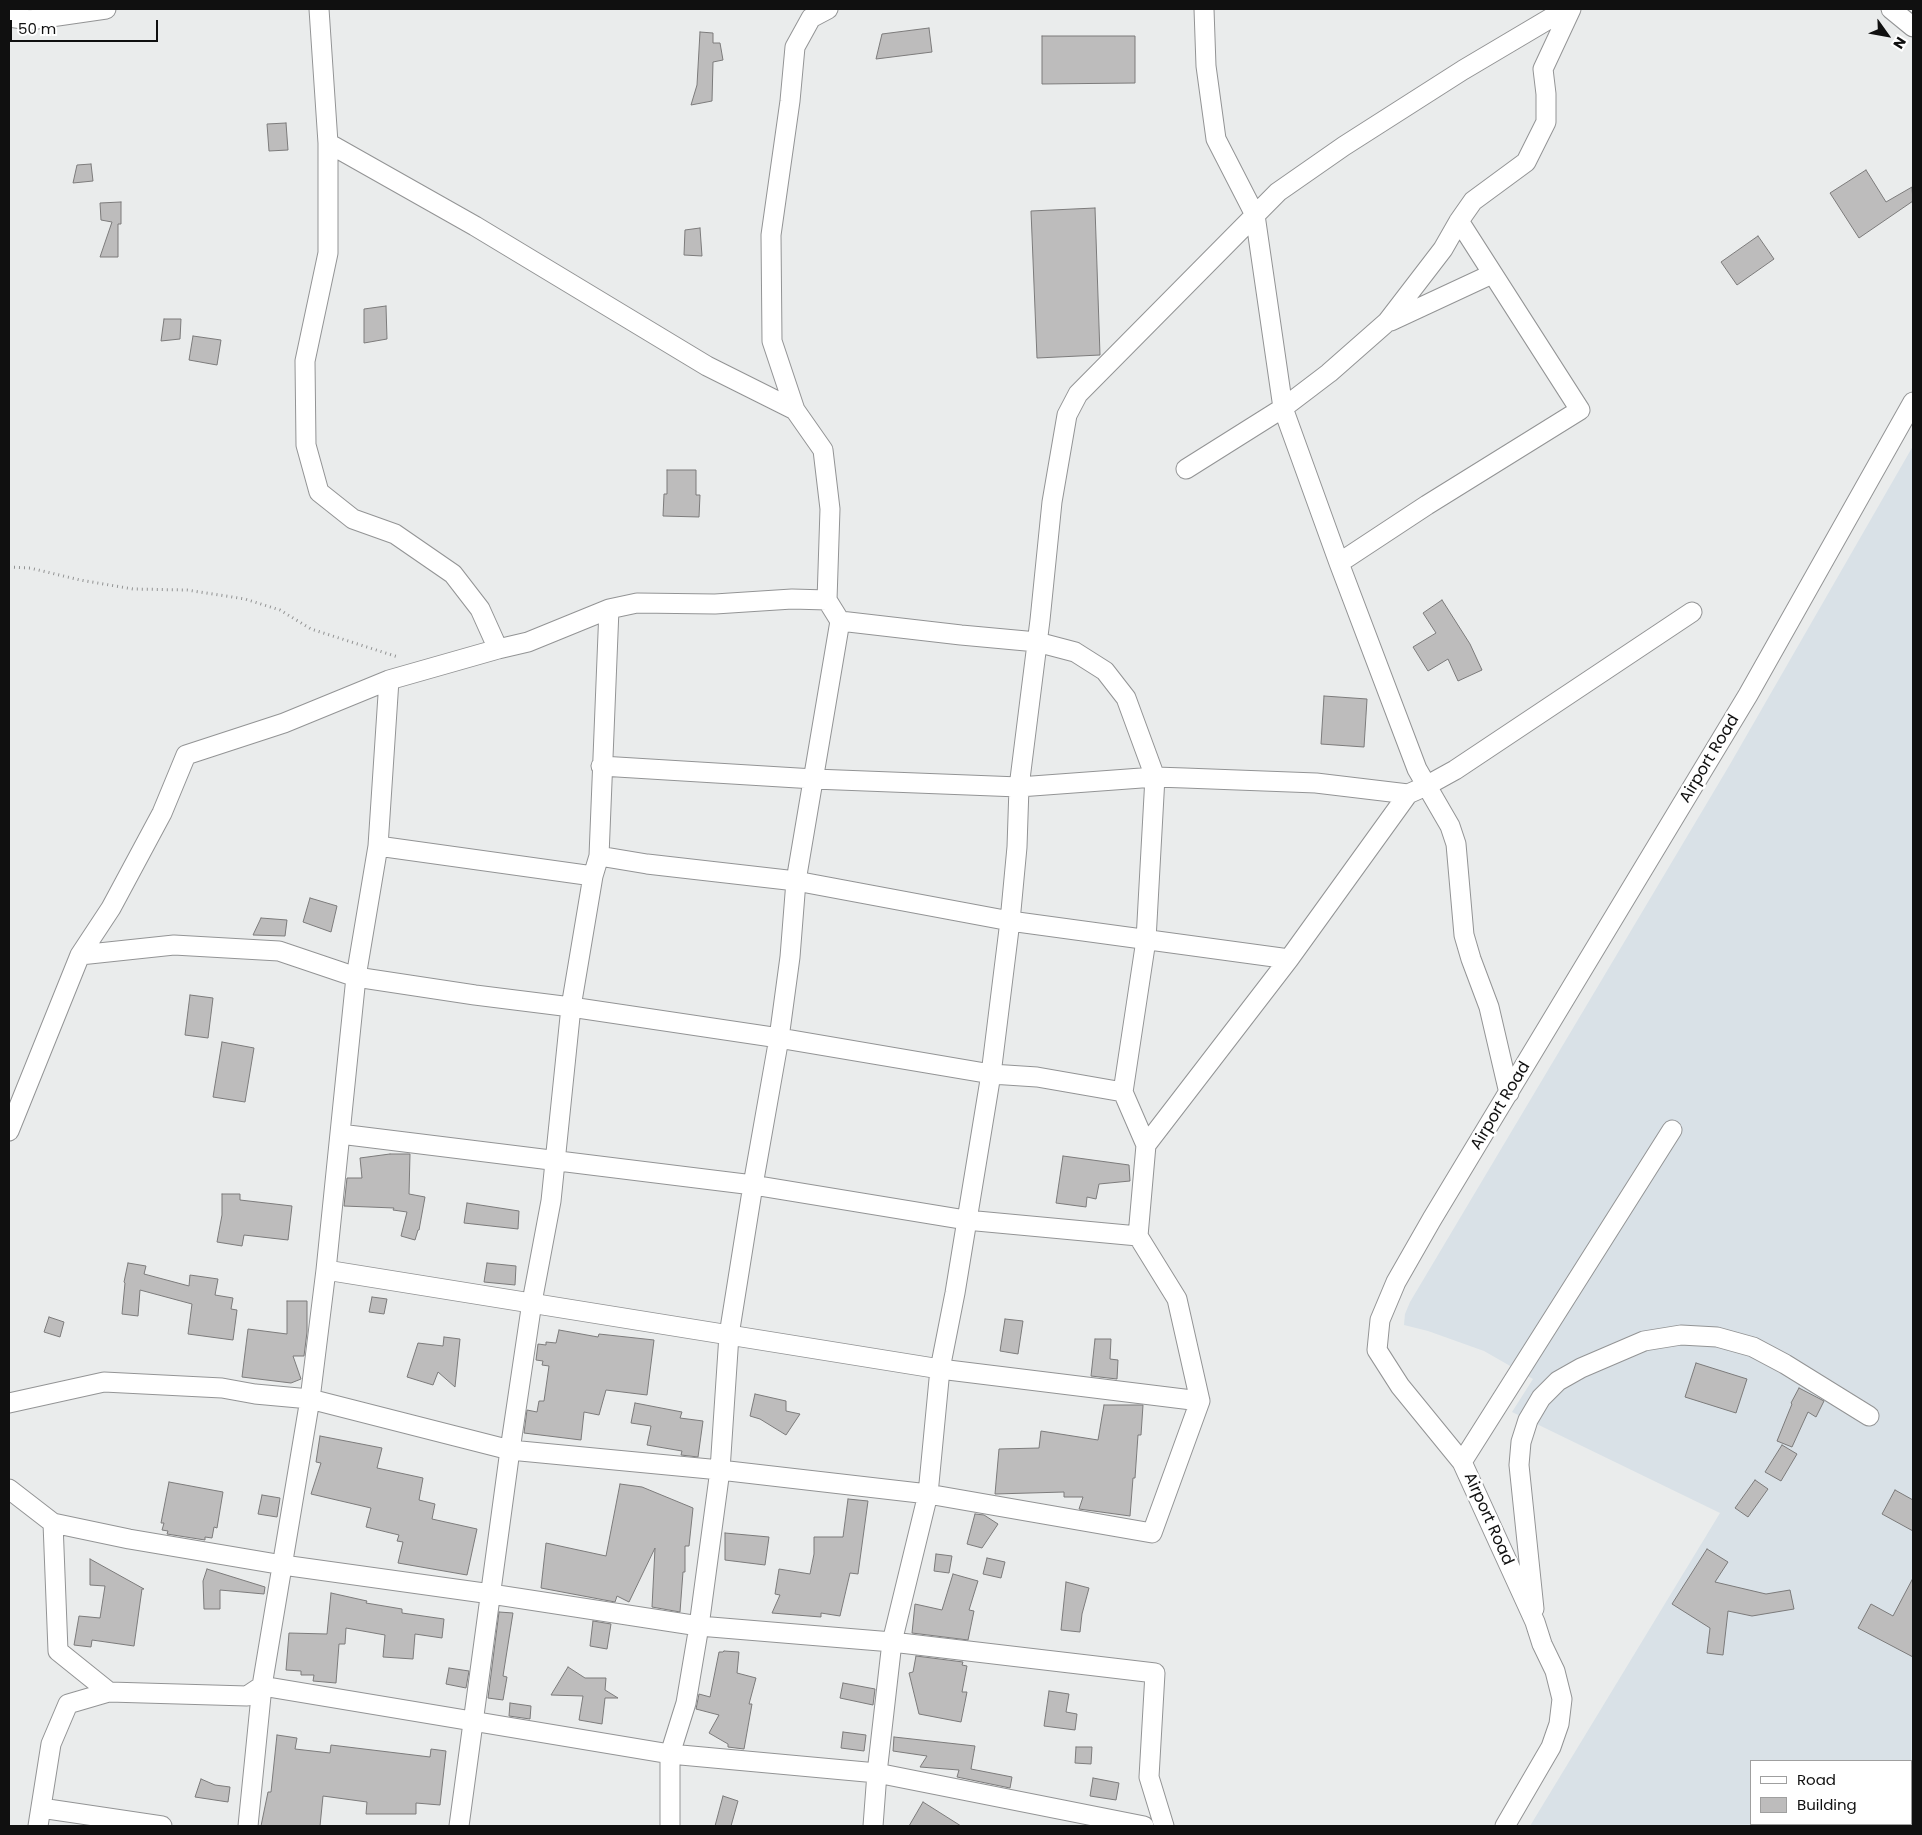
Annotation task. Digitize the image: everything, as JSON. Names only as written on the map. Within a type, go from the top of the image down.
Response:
[{"type":"street","points":[[9,17],[30,20],[106,9]]},
{"type":"street","points":[[319,9],[328,143],[328,253],[305,361],[306,446],[319,492],[353,519],[395,534],[453,574],[480,609],[498,649]]},
{"type":"street","points":[[670,1826],[670,1754],[686,1703],[699,1626],[720,1470],[729,1335],[753,1185],[780,1038],[790,957],[796,881],[840,621],[827,600],[830,509],[823,450],[795,410],[772,341],[771,235],[796,47],[811,18],[828,9]]},
{"type":"street","points":[[1204,9],[1206,66],[1216,139],[1255,215],[1284,408],[1338,563],[1417,769],[1450,826],[1456,844],[1464,935],[1489,1007],[1509,1093]]},
{"type":"street","points":[[873,1826],[892,1642],[928,1494],[940,1368],[955,1293],[991,1074],[1010,921],[1017,847],[1019,786],[1052,502],[1067,415],[1078,394],[1278,192],[1344,146],[1463,70],[1566,9]]},
{"type":"street","points":[[1186,469],[1284,408],[1329,373],[1387,322],[1443,249],[1458,221],[1473,201],[1526,162],[1546,122],[1546,94],[1542,69],[1571,9]]},
{"type":"street","points":[[1891,9],[1913,27]]},
{"type":"street","points":[[328,143],[476,226],[699,361],[795,410]]},
{"type":"street","points":[[1338,563],[1580,410],[1458,221]]},
{"type":"street","points":[[1387,322],[1492,274]]},
{"type":"street","name":"Airport Road","points":[[1505,1826],[1551,1747],[1559,1724],[1562,1699],[1555,1671],[1542,1644],[1535,1622],[1462,1462],[1446,1440],[1421,1414],[1405,1393],[1377,1350],[1380,1320],[1396,1282],[1432,1219],[1748,695],[1913,402]]},
{"type":"street","points":[[9,1131],[80,955],[111,908],[157,822],[186,755],[284,723],[389,680],[528,642],[609,609],[637,603],[715,604],[792,599],[827,600]]},
{"type":"street","points":[[459,1826],[510,1450],[532,1302],[551,1201],[571,1007],[593,876],[599,856],[601,766],[609,609]]},
{"type":"street","points":[[1146,1145],[1288,959],[1408,794],[1463,765],[1692,612]]},
{"type":"street","points":[[9,1403],[104,1382],[222,1388],[254,1394],[310,1399],[510,1450],[720,1470],[928,1494],[1152,1533],[1200,1401],[1176,1299],[1138,1236],[1146,1145],[1123,1092],[1146,940],[1155,777],[1126,698],[1105,671],[1074,652],[1037,642],[840,621]]},
{"type":"street","points":[[248,1826],[262,1686],[310,1399],[326,1270],[356,977],[378,846],[389,680]]},
{"type":"street","points":[[601,766],[814,779],[1019,786],[1155,777],[1316,783],[1408,794]]},
{"type":"street","points":[[378,846],[593,876]]},
{"type":"street","points":[[599,856],[657,865],[796,881],[1010,921],[1288,959]]},
{"type":"street","points":[[80,955],[174,945],[279,951],[356,977],[780,1038],[991,1074],[1037,1077],[1123,1092]]},
{"type":"street","points":[[1462,1462],[1672,1130]]},
{"type":"street","points":[[340,1134],[753,1185],[966,1220],[1138,1236]]},
{"type":"street","points":[[326,1270],[940,1368],[1200,1401]]},
{"type":"street","points":[[1535,1622],[1519,1466],[1521,1442],[1528,1420],[1541,1398],[1558,1381],[1582,1368],[1644,1341],[1681,1335],[1717,1337],[1753,1347],[1785,1364],[1869,1416]]},
{"type":"street","points":[[9,1489],[52,1523],[130,1539],[283,1565],[699,1626],[892,1642],[1155,1673],[1149,1777],[1164,1826]]},
{"type":"street","points":[[52,1523],[58,1651],[109,1692]]},
{"type":"street","points":[[38,1826],[51,1744],[68,1704],[109,1692],[247,1696],[262,1686],[670,1754],[877,1773],[1144,1826]]},
{"type":"street","points":[[41,1808],[162,1826]]},
{"type":"path","points":[[9,567],[30,568],[80,580],[133,589],[187,590],[245,599],[280,610],[311,630],[432,668]]},
{"type":"shaded area","points":[[1913,446],[1913,1826],[1530,1826],[1720,1513],[1512,1412],[1533,1379],[1484,1351],[1428,1331],[1404,1325],[1405,1314],[1410,1302],[1729,766]]},
{"type":"building","points":[[929,28],[932,52],[876,59],[882,34]]},
{"type":"building","points":[[700,32],[713,33],[713,43],[720,43],[723,60],[713,62],[712,101],[691,105],[697,85]]},
{"type":"building","points":[[1042,36],[1135,36],[1135,83],[1042,84]]},
{"type":"building","points":[[286,123],[288,150],[269,151],[267,124]]},
{"type":"building","points":[[91,164],[93,181],[73,183],[77,165]]},
{"type":"building","points":[[1866,170],[1886,202],[1912,187],[1913,201],[1859,238],[1830,193]]},
{"type":"building","points":[[121,202],[121,224],[118,224],[118,257],[100,257],[112,222],[101,220],[100,203]]},
{"type":"building","points":[[1095,208],[1100,355],[1037,358],[1031,211]]},
{"type":"building","points":[[700,228],[702,256],[684,255],[685,230]]},
{"type":"building","points":[[1758,236],[1774,259],[1737,285],[1721,262]]},
{"type":"building","points":[[386,306],[387,339],[364,343],[364,309]]},
{"type":"building","points":[[164,319],[181,319],[180,339],[161,341]]},
{"type":"building","points":[[193,336],[221,340],[217,365],[189,360]]},
{"type":"building","points":[[667,470],[696,470],[696,495],[700,495],[699,517],[663,516],[664,494],[667,494]]},
{"type":"building","points":[[1442,600],[1470,644],[1482,670],[1458,681],[1448,659],[1428,671],[1413,647],[1436,633],[1423,613]]},
{"type":"building","points":[[1324,696],[1367,699],[1364,747],[1321,744]]},
{"type":"building","points":[[310,898],[337,906],[331,932],[303,922]]},
{"type":"building","points":[[261,918],[287,920],[285,936],[253,935]]},
{"type":"building","points":[[190,995],[213,998],[208,1038],[185,1035]]},
{"type":"building","points":[[222,1042],[254,1048],[245,1102],[213,1097]]},
{"type":"building","points":[[390,1154],[410,1154],[409,1194],[425,1197],[419,1230],[415,1240],[401,1236],[407,1212],[393,1210],[394,1208],[344,1206],[347,1178],[362,1178],[360,1158]]},
{"type":"building","points":[[1063,1156],[1129,1165],[1130,1181],[1099,1184],[1096,1199],[1087,1197],[1086,1207],[1056,1203]]},
{"type":"building","points":[[222,1194],[240,1194],[240,1200],[292,1206],[288,1240],[244,1235],[242,1246],[217,1242],[222,1215]]},
{"type":"building","points":[[467,1203],[519,1211],[518,1229],[464,1223]]},
{"type":"building","points":[[128,1263],[146,1266],[144,1274],[189,1286],[190,1275],[218,1279],[215,1295],[233,1298],[231,1309],[237,1310],[233,1340],[188,1334],[192,1304],[140,1290],[138,1316],[122,1314],[124,1282]]},
{"type":"building","points":[[487,1263],[516,1266],[515,1285],[484,1282]]},
{"type":"building","points":[[372,1297],[387,1299],[384,1314],[369,1312]]},
{"type":"building","points":[[287,1301],[307,1301],[307,1332],[304,1356],[293,1356],[301,1379],[291,1383],[242,1377],[248,1329],[287,1334]]},
{"type":"building","points":[[49,1317],[64,1322],[60,1337],[44,1332]]},
{"type":"building","points":[[1005,1319],[1023,1321],[1018,1354],[1000,1351]]},
{"type":"building","points":[[559,1330],[598,1337],[599,1334],[654,1340],[647,1395],[606,1390],[599,1415],[584,1412],[581,1440],[524,1433],[527,1410],[537,1412],[539,1401],[544,1401],[549,1366],[542,1365],[543,1361],[536,1360],[538,1344],[546,1345],[546,1342],[556,1343]]},
{"type":"building","points":[[444,1337],[460,1339],[455,1387],[438,1372],[433,1385],[407,1377],[418,1343],[443,1346]]},
{"type":"building","points":[[1095,1339],[1111,1339],[1110,1359],[1118,1360],[1117,1379],[1091,1376]]},
{"type":"building","points":[[1696,1363],[1747,1379],[1736,1413],[1685,1397]]},
{"type":"building","points":[[1799,1388],[1824,1401],[1816,1417],[1808,1412],[1792,1447],[1777,1441],[1791,1403]]},
{"type":"building","points":[[755,1394],[786,1401],[786,1411],[800,1414],[786,1435],[760,1419],[750,1416]]},
{"type":"building","points":[[635,1403],[682,1412],[680,1418],[703,1421],[698,1457],[681,1455],[682,1451],[647,1445],[651,1426],[631,1423]]},
{"type":"building","points":[[1104,1405],[1143,1405],[1141,1435],[1138,1435],[1130,1516],[1079,1509],[1083,1497],[1064,1497],[1064,1492],[995,1494],[999,1449],[1039,1448],[1041,1431],[1098,1440]]},
{"type":"building","points":[[320,1436],[382,1448],[377,1468],[423,1478],[419,1500],[435,1504],[432,1519],[477,1529],[467,1575],[398,1563],[403,1542],[397,1541],[399,1535],[366,1527],[371,1508],[311,1494],[321,1463],[316,1462]]},
{"type":"building","points":[[1782,1445],[1797,1454],[1781,1481],[1765,1472]]},
{"type":"building","points":[[1755,1480],[1768,1489],[1748,1517],[1735,1508]]},
{"type":"building","points":[[169,1482],[223,1492],[217,1528],[214,1527],[212,1538],[205,1537],[205,1540],[167,1534],[168,1531],[162,1530],[164,1523],[161,1523]]},
{"type":"building","points":[[620,1484],[642,1487],[693,1508],[689,1546],[685,1546],[685,1572],[683,1572],[680,1612],[652,1607],[655,1548],[629,1602],[617,1596],[615,1602],[541,1588],[546,1543],[606,1556]]},
{"type":"building","points":[[1895,1490],[1913,1500],[1913,1531],[1882,1514]]},
{"type":"building","points":[[262,1495],[280,1498],[277,1517],[258,1514]]},
{"type":"building","points":[[848,1499],[868,1501],[858,1574],[850,1573],[840,1616],[821,1613],[821,1617],[772,1613],[780,1595],[775,1594],[779,1569],[810,1574],[814,1554],[814,1537],[843,1537]]},
{"type":"building","points":[[975,1514],[984,1515],[998,1524],[982,1548],[967,1544]]},
{"type":"building","points":[[725,1533],[769,1537],[765,1565],[725,1560]]},
{"type":"building","points":[[1707,1549],[1728,1562],[1715,1582],[1766,1594],[1790,1590],[1794,1609],[1752,1616],[1728,1611],[1723,1655],[1707,1653],[1710,1628],[1672,1604]]},
{"type":"building","points":[[936,1554],[952,1556],[949,1573],[934,1571]]},
{"type":"building","points":[[987,1558],[1005,1562],[1001,1578],[983,1574]]},
{"type":"building","points":[[90,1559],[144,1589],[142,1589],[134,1646],[92,1640],[91,1647],[74,1645],[79,1616],[100,1618],[105,1586],[90,1585]]},
{"type":"building","points":[[207,1569],[265,1587],[264,1594],[220,1590],[220,1609],[204,1609],[203,1581]]},
{"type":"building","points":[[953,1574],[978,1581],[969,1610],[974,1611],[968,1640],[912,1633],[915,1604],[942,1610]]},
{"type":"building","points":[[1913,1578],[1913,1657],[1858,1628],[1871,1604],[1893,1616]]},
{"type":"building","points":[[1066,1582],[1089,1588],[1082,1614],[1080,1632],[1061,1630]]},
{"type":"building","points":[[331,1593],[367,1601],[366,1603],[402,1609],[402,1613],[444,1619],[442,1638],[415,1634],[413,1659],[383,1657],[385,1635],[346,1628],[345,1644],[339,1644],[336,1683],[313,1681],[314,1675],[301,1675],[301,1671],[286,1670],[289,1633],[327,1634]]},
{"type":"building","points":[[499,1612],[513,1613],[503,1676],[507,1677],[503,1700],[488,1698]]},
{"type":"building","points":[[593,1621],[611,1624],[607,1649],[590,1646]]},
{"type":"building","points":[[719,1652],[739,1652],[737,1673],[756,1678],[749,1704],[752,1704],[744,1749],[728,1747],[728,1744],[709,1733],[719,1715],[696,1709],[699,1694],[710,1697]]},
{"type":"building","points":[[916,1656],[963,1662],[962,1665],[967,1666],[962,1692],[967,1692],[961,1722],[919,1714],[909,1673],[913,1672]]},
{"type":"building","points":[[568,1667],[585,1678],[606,1678],[605,1690],[618,1698],[605,1698],[602,1724],[579,1720],[583,1696],[551,1695]]},
{"type":"building","points":[[449,1668],[469,1671],[466,1688],[446,1684]]},
{"type":"building","points":[[843,1683],[875,1689],[873,1705],[840,1698]]},
{"type":"building","points":[[1049,1691],[1069,1694],[1066,1712],[1077,1714],[1075,1730],[1044,1726]]},
{"type":"building","points":[[510,1703],[531,1706],[530,1719],[509,1716]]},
{"type":"building","points":[[843,1732],[866,1735],[864,1751],[841,1748]]},
{"type":"building","points":[[277,1735],[297,1738],[295,1749],[330,1753],[331,1745],[430,1757],[431,1749],[446,1751],[440,1805],[416,1803],[416,1814],[366,1814],[367,1802],[323,1796],[320,1826],[261,1826],[268,1792],[271,1792]]},
{"type":"building","points":[[894,1737],[975,1746],[971,1769],[1012,1777],[1010,1788],[957,1777],[959,1770],[920,1767],[927,1756],[893,1751]]},
{"type":"building","points":[[1076,1747],[1092,1747],[1091,1764],[1075,1763]]},
{"type":"building","points":[[1093,1778],[1119,1783],[1116,1800],[1090,1796]]},
{"type":"building","points":[[201,1779],[215,1785],[230,1787],[228,1802],[195,1797]]},
{"type":"building","points":[[723,1796],[738,1801],[731,1826],[715,1826]]},
{"type":"building","points":[[923,1802],[961,1826],[909,1826]]}]
